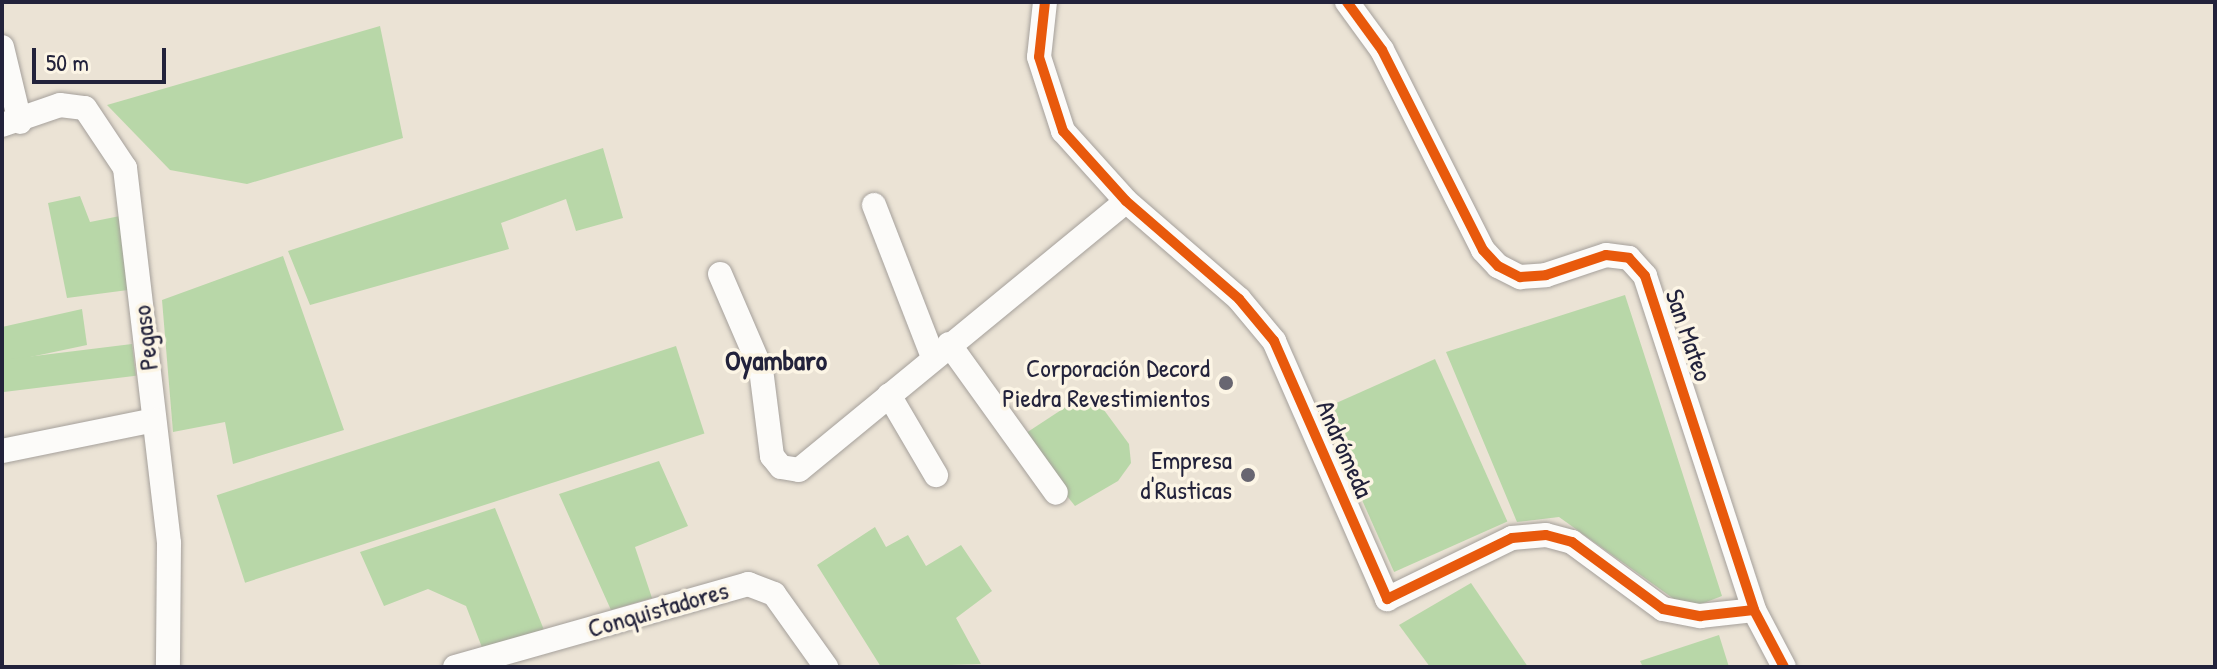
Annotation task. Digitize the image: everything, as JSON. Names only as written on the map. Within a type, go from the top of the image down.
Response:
[{"type":"street","name":"Andrómeda","points":[[1045,2],[1039,57],[1045,92],[1063,131],[1126,201],[1239,299],[1274,341],[1387,599],[1512,538],[1546,535],[1572,542],[1663,609],[1700,616],[1754,610]]},
{"type":"street","name":"San Mateo","points":[[1347,2],[1382,50],[1483,250],[1498,266],[1520,277],[1546,275],[1606,255],[1629,258],[1645,276],[1754,610],[1784,667]]},
{"type":"street","points":[[2,47],[11,124]]},
{"type":"street","name":"Pegaso","points":[[11,124],[60,105],[85,108],[125,168],[169,543],[168,667]]},
{"type":"street","points":[[720,274],[761,369],[772,456],[781,467],[799,470],[941,350],[1126,201]]},
{"type":"street","points":[[874,205],[941,350],[1056,493]]},
{"type":"street","points":[[889,395],[936,475]]},
{"type":"street","points":[[2,451],[154,420]]},
{"type":"street","name":"Conquistadores","points":[[455,667],[748,584],[774,594],[826,667]]},
{"type":"green space","points":[[380,26],[403,138],[247,184],[170,170],[107,105]]},
{"type":"green space","points":[[603,148],[623,218],[576,231],[566,199],[501,223],[509,249],[310,305],[288,251]]},
{"type":"green space","points":[[80,196],[90,222],[120,216],[128,290],[67,298],[48,203]]},
{"type":"green space","points":[[283,256],[344,430],[233,464],[225,422],[173,432],[162,300]]},
{"type":"green space","points":[[1625,295],[1722,596],[1688,609],[1559,517],[1517,522],[1446,352]]},
{"type":"green space","points":[[82,309],[87,345],[2,363],[2,327]]},
{"type":"green space","points":[[132,344],[136,376],[4,392],[2,360]]},
{"type":"green space","points":[[676,346],[704,433],[245,583],[217,495]]},
{"type":"green space","points":[[1435,359],[1507,522],[1394,572],[1322,409]]},
{"type":"green space","points":[[1090,391],[1129,444],[1131,463],[1118,481],[1075,506],[1020,437]]},
{"type":"green space","points":[[659,461],[688,526],[635,547],[652,598],[611,610],[559,494]]},
{"type":"green space","points":[[495,508],[544,630],[483,650],[466,606],[428,589],[384,606],[360,552]]},
{"type":"green space","points":[[875,527],[886,547],[908,535],[926,566],[961,545],[992,591],[956,618],[981,664],[881,667],[817,565]]},
{"type":"green space","points":[[1471,583],[1528,667],[1430,667],[1399,625]]},
{"type":"green space","points":[[1719,635],[1729,667],[1643,667],[1640,661]]},
{"type":"cycle path","points":[[1045,2],[1039,57],[1063,131],[1126,201],[1239,299],[1274,341],[1387,599],[1512,538],[1546,535],[1572,542],[1663,609],[1700,616],[1754,610]]},
{"type":"cycle path","points":[[1347,2],[1382,50],[1483,250],[1498,266],[1520,277],[1546,275],[1606,255],[1629,258],[1645,276],[1754,610],[1784,667]]},
{"type":"place","name":"Corporación Decord Piedra Revestimientos","points":[[1226,383]]},
{"type":"place","name":"Empresa d'Rusticas","points":[[1248,475]]},
{"type":"district","name":"Oyambaro","points":[[776,360]]}]
